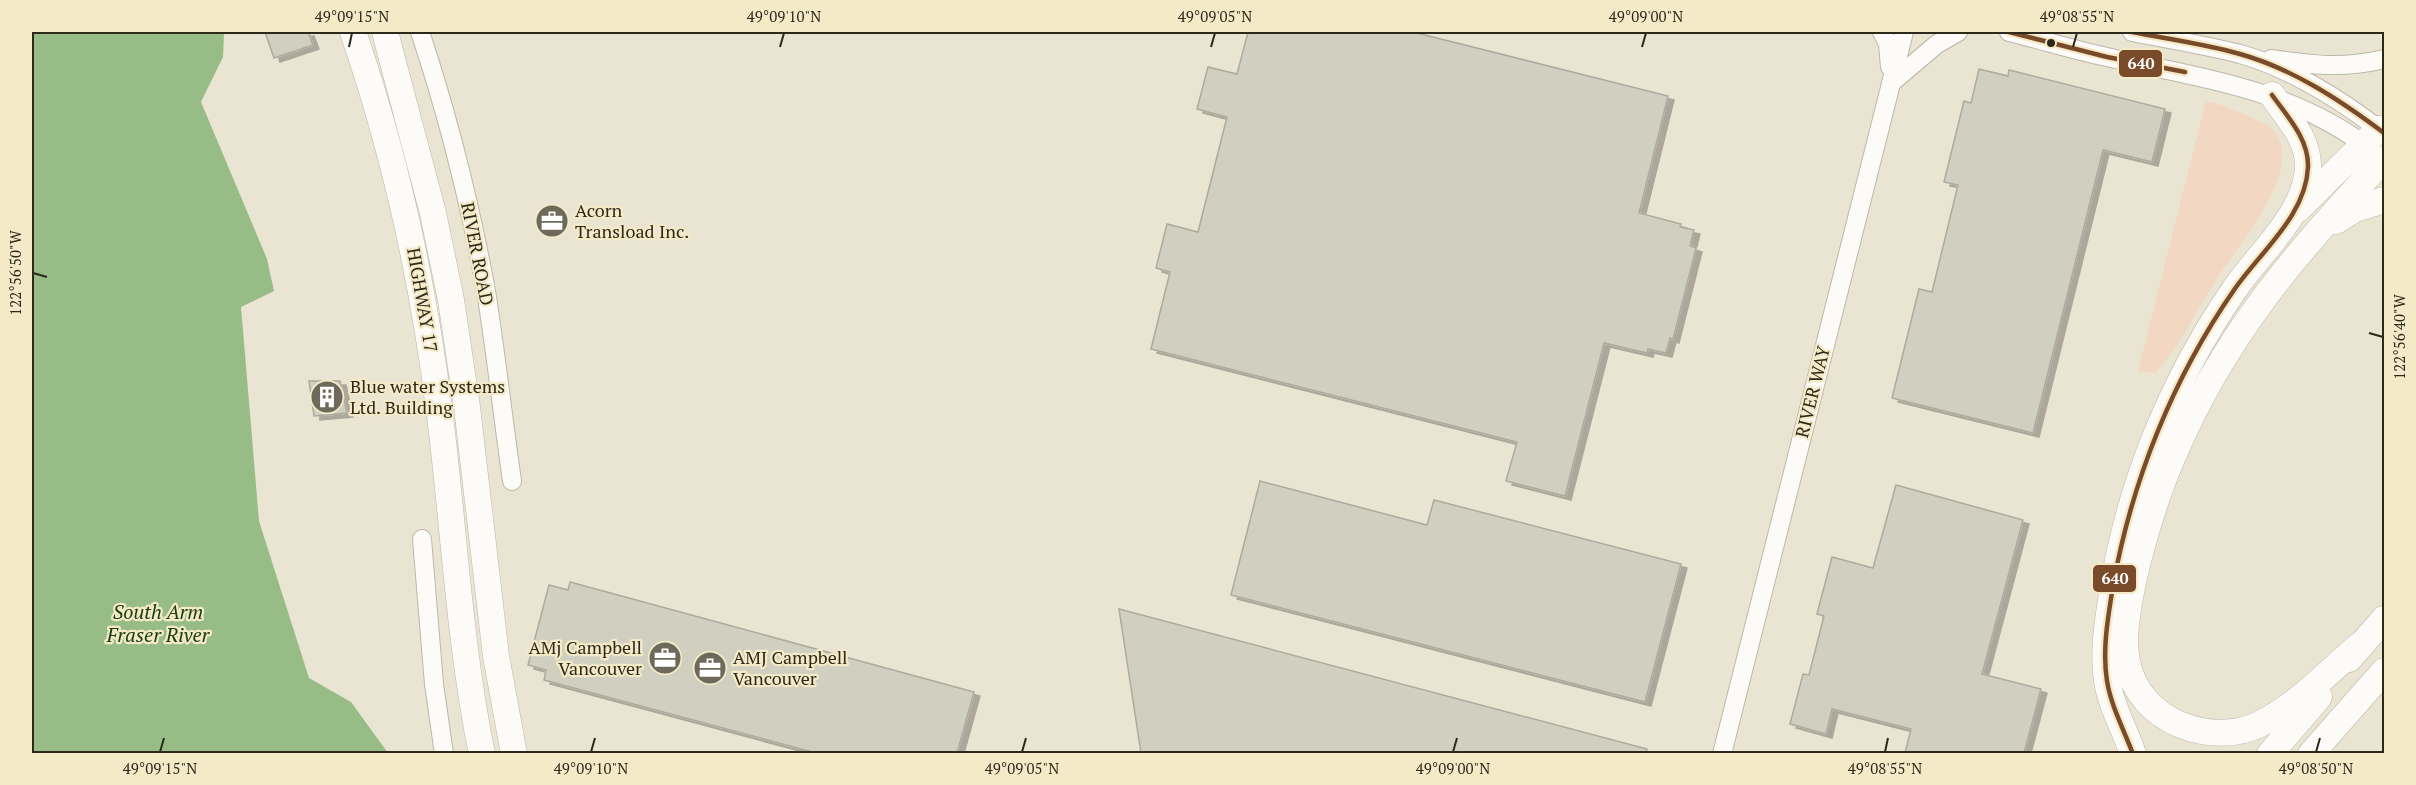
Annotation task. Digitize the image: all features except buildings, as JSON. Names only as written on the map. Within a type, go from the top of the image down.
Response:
[{"type":"highway","name":"HIGHWAY 17","points":[[353,32],[378,106],[393,162],[425,312],[440,416],[468,673],[482,753]]},
{"type":"highway","name":"HIGHWAY 17","points":[[385,32],[428,193],[451,300],[467,408],[496,656],[514,753]]},
{"type":"highway","points":[[2272,95],[2301,136],[2306,149],[2308,166],[2304,186],[2286,220]]},
{"type":"highway","points":[[2133,753],[2109,692],[2106,664],[2113,584],[2132,505],[2159,428],[2194,356],[2235,287],[2286,220],[2378,132]]},
{"type":"highway","points":[[2360,645],[2289,706],[2260,724],[2234,731],[2199,730],[2160,714],[2138,690],[2127,661],[2125,641],[2134,582],[2153,511],[2173,456],[2199,399],[2227,348],[2267,292],[2313,237],[2384,160]]},
{"type":"highway","points":[[2313,237],[2355,209],[2385,200]]},
{"type":"highway","points":[[2270,753],[2385,618]]},
{"type":"highway","points":[[496,656],[532,753]]},
{"type":"highway","points":[[2311,753],[2385,671]]},
{"type":"street","name":"RIVER ROAD","points":[[420,32],[440,96],[475,236],[486,292],[512,481]]},
{"type":"street","points":[[1882,32],[1888,44],[1891,83]]},
{"type":"street","name":"RIVER WAY","points":[[1722,753],[1904,32]]},
{"type":"street","points":[[1891,83],[1937,44],[1958,32]]},
{"type":"street","points":[[2009,32],[2107,57],[2218,80],[2272,95],[2324,120],[2378,132]]},
{"type":"street","points":[[2132,32],[2240,54],[2321,66],[2349,67],[2385,59]]},
{"type":"street","points":[[2240,54],[2315,86],[2378,132],[2384,160]]},
{"type":"street","points":[[422,539],[434,684],[444,753]]},
{"type":"shaded area","points":[[2206,101],[2234,110],[2270,127],[2280,143],[2282,161],[2277,182],[2267,204],[2218,277],[2173,351],[2155,373],[2138,371]]},
{"type":"water","name":"South Arm Fraser River","points":[[32,32],[224,32],[223,57],[201,102],[267,259],[274,291],[241,307],[259,521],[309,678],[351,702],[388,753],[32,753]]},
{"type":"transit line","name":"640","points":[[2009,32],[2107,57],[2185,72]]},
{"type":"transit line","name":"640","points":[[2132,32],[2213,47],[2260,60],[2315,87],[2384,133]]},
{"type":"transit line","name":"640","points":[[2133,754],[2111,700],[2106,669],[2105,645],[2121,546],[2131,507],[2158,431],[2192,358],[2234,290],[2291,217],[2305,185],[2308,167],[2305,147],[2296,128],[2272,95]]},
{"type":"place","name":"Acorn Transload Inc.","points":[[552,221]]},
{"type":"place","name":"Blue water Systems Ltd. Building","points":[[327,397]]},
{"type":"place","name":"AMj Campbell Vancouver","points":[[665,658]]},
{"type":"place","name":"AMJ Campbell Vancouver","points":[[710,668]]}]
